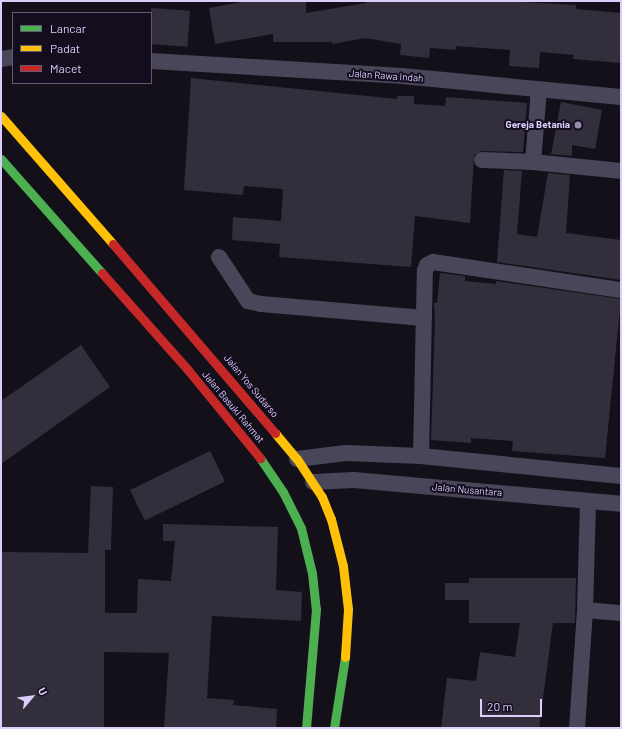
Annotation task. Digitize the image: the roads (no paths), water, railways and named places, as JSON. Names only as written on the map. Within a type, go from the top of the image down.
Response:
[{"type":"highway","name":"Jalan Yos Sudarso","points":[[1,116],[216,362],[297,459],[313,482],[331,519],[343,566],[348,609],[345,660],[334,728]]},
{"type":"highway","name":"Jalan Basuki Rahmat","points":[[1,159],[188,370],[268,466],[283,492],[301,528],[312,573],[316,609],[306,728]]},
{"type":"street","points":[[1,59],[12,57]]},
{"type":"street","name":"Jalan Rawa Indah","points":[[152,61],[402,76],[621,97]]},
{"type":"street","points":[[533,162],[539,89]]},
{"type":"street","points":[[482,160],[533,162],[621,171]]},
{"type":"street","points":[[219,257],[248,301],[261,304],[423,318]]},
{"type":"street","points":[[421,456],[423,318],[425,271],[427,265],[433,262],[621,290]]},
{"type":"street","points":[[297,459],[346,453],[421,456],[621,476]]},
{"type":"street","name":"Jalan Nusantara","points":[[313,482],[354,480],[621,504]]},
{"type":"street","points":[[577,728],[585,610],[588,501]]},
{"type":"street","points":[[585,610],[621,613]]},
{"type":"place","name":"Gereja Betania","points":[[578,125]]}]
